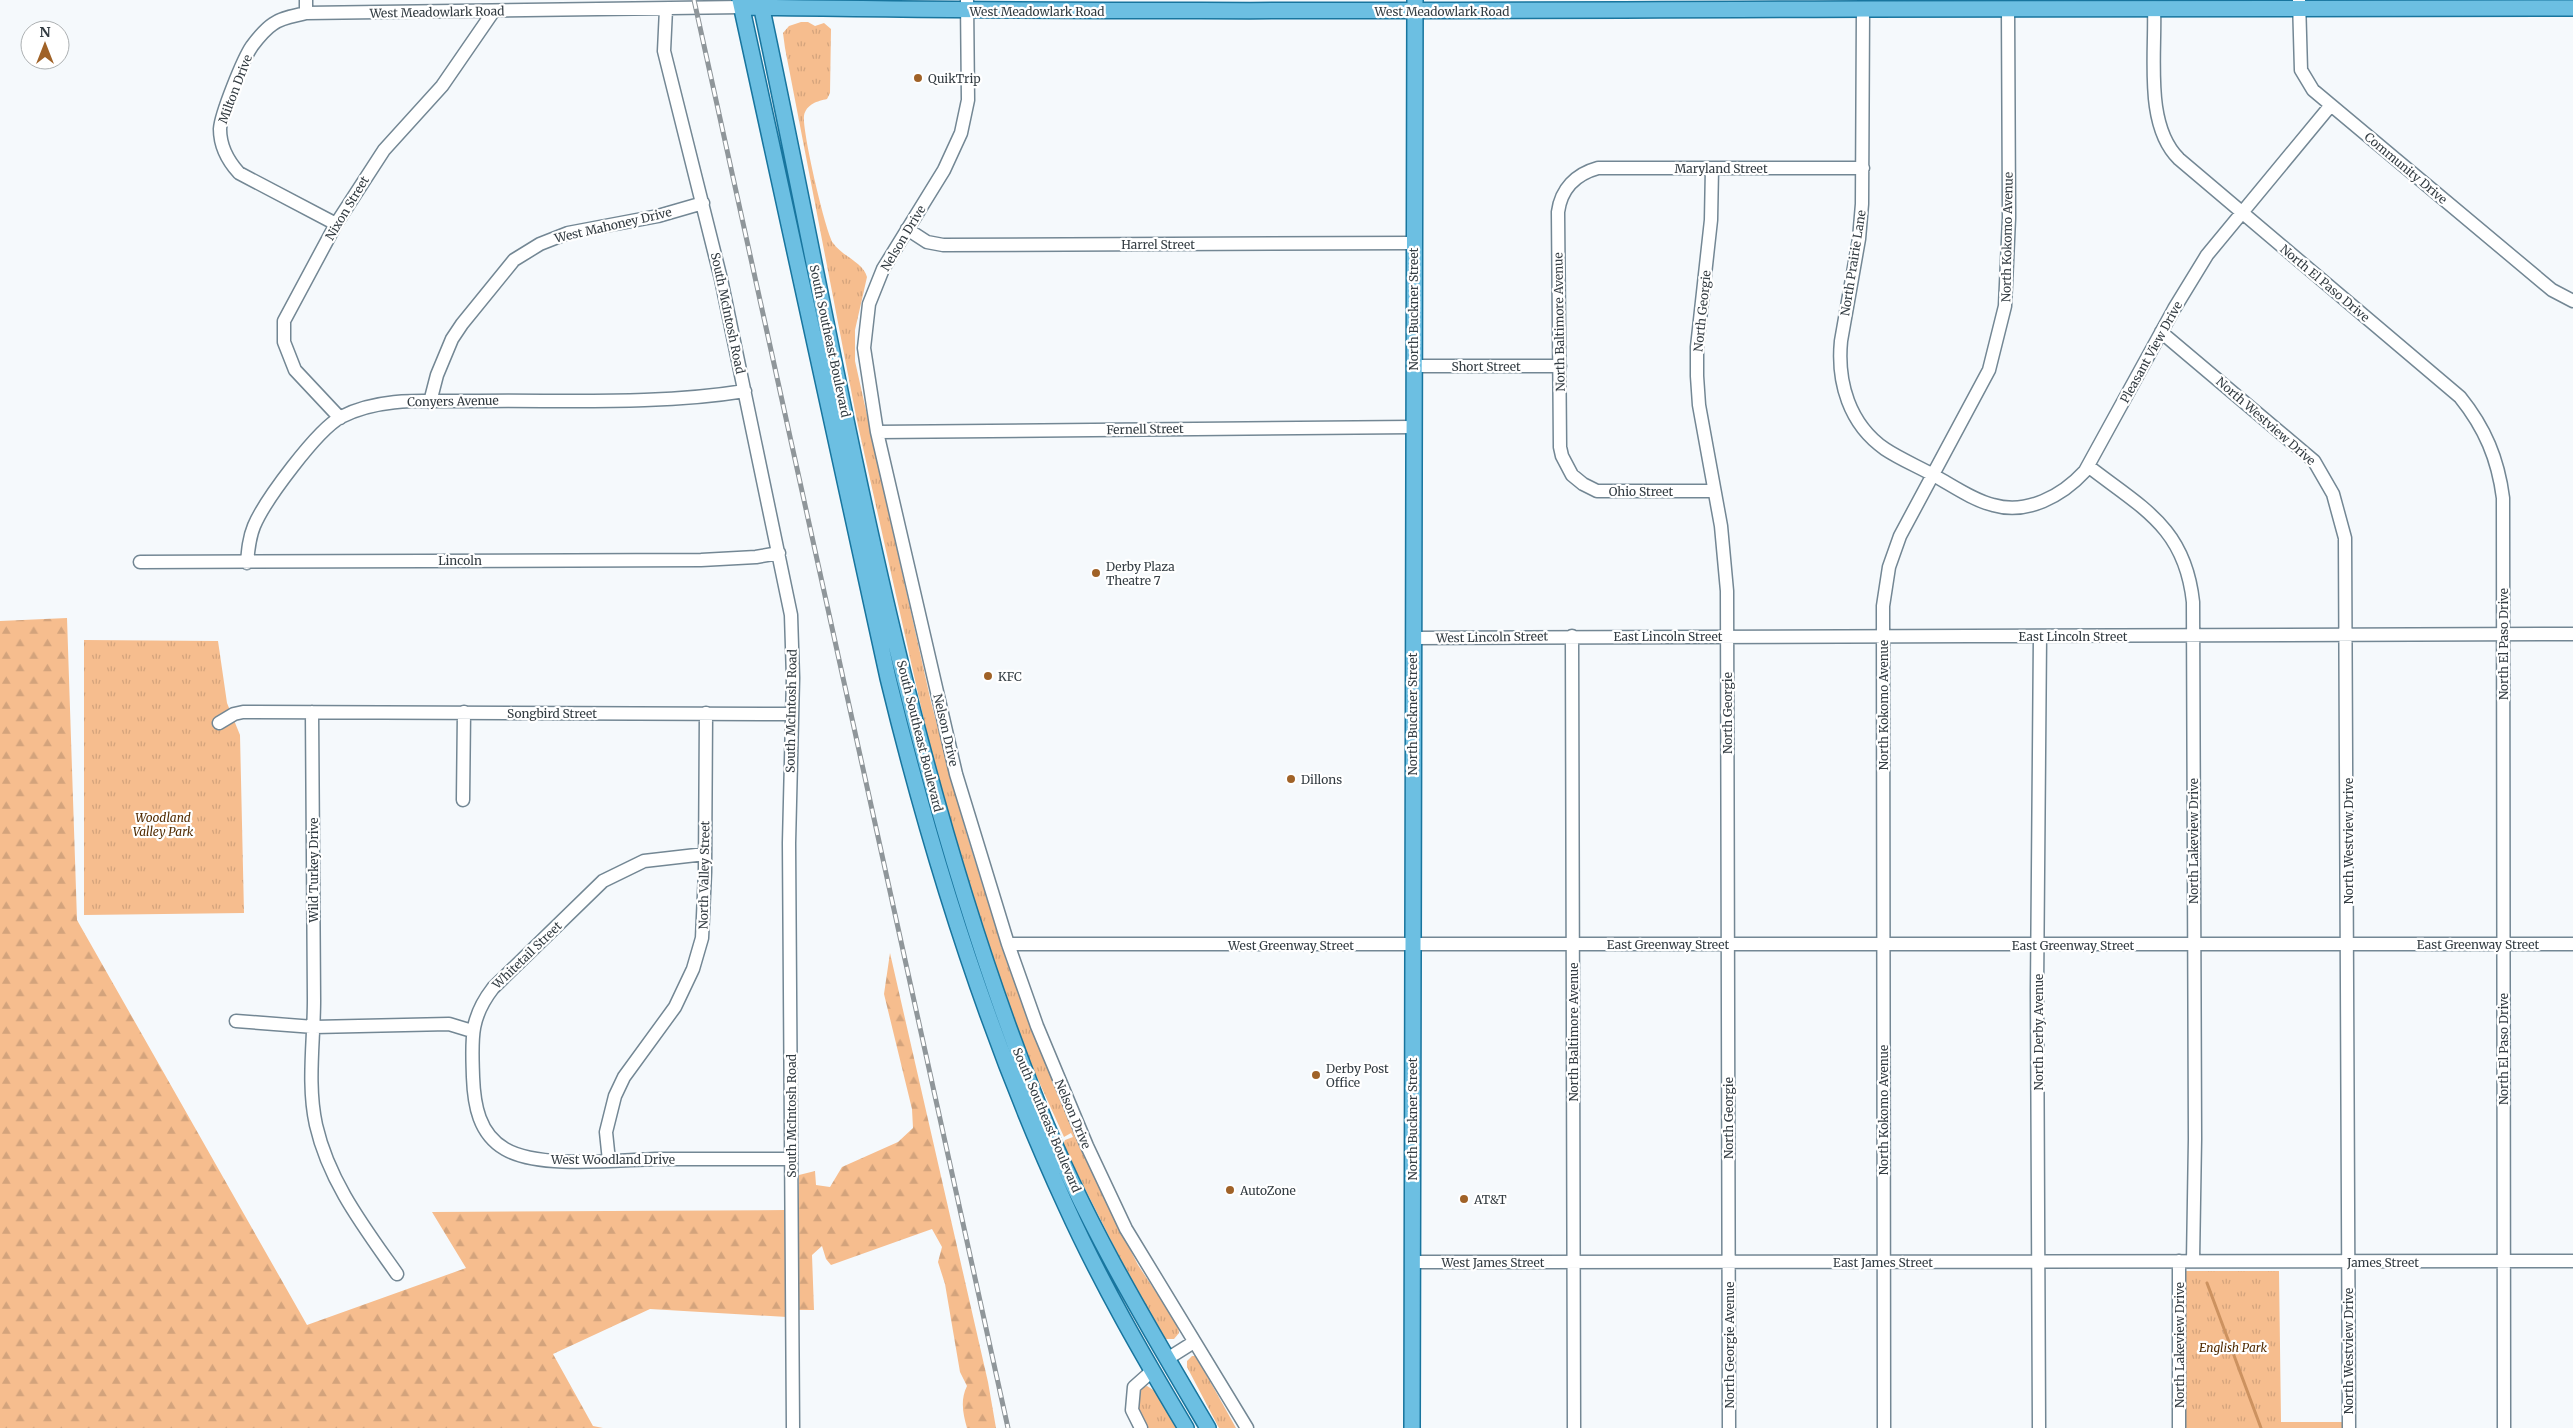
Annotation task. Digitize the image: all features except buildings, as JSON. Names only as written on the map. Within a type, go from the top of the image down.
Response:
[{"type":"main road","name":"West Meadowlark Road","points":[[741,4],[967,6],[1618,5],[1863,9],[2154,8],[2299,4],[2524,4],[2573,8]]},
{"type":"main road","name":"South Southeast Boulevard","points":[[741,4],[886,669],[929,835],[978,988],[1026,1115],[1066,1208],[1119,1311],[1186,1428]]},
{"type":"main road","name":"South Southeast Boulevard","points":[[761,4],[871,530],[926,768],[951,854],[1008,1024],[1046,1124],[1094,1228],[1206,1425]]},
{"type":"main road","name":"North Buckner Street","points":[[1412,1428],[1412,638],[1415,6]]},
{"type":"main road","points":[[1119,1311],[1135,1321],[1154,1354],[1159,1359],[1168,1359]]},
{"type":"main road","points":[[1152,1371],[1160,1373],[1169,1380],[1191,1415],[1206,1425]]},
{"type":"street","points":[[306,0],[306,13]]},
{"type":"street","name":"West Meadowlark Road","points":[[306,13],[494,12],[547,5],[666,9],[741,4]]},
{"type":"street","name":"Community Drive","points":[[2299,4],[2301,70],[2313,90],[2552,290],[2573,301]]},
{"type":"street","name":"Nelson Drive","points":[[967,6],[968,100],[961,133],[944,170],[906,229],[883,270],[869,304],[864,348],[877,432],[956,774],[1008,944],[1053,1066],[1105,1186],[1140,1255],[1247,1428]]},
{"type":"street","name":"North Kokomo Avenue","points":[[1884,1428],[1884,596],[1892,559],[1902,532],[1989,370],[2005,306],[2009,218],[2008,8]]},
{"type":"street","name":"North El Paso Drive","points":[[2154,8],[2156,107],[2162,134],[2177,157],[2460,397],[2479,422],[2497,463],[2503,498],[2504,1428]]},
{"type":"street","name":"South McIntosh Road","points":[[666,9],[664,50],[703,203],[745,391],[779,553],[791,623],[792,714],[789,843],[793,1428]]},
{"type":"street","name":"North Prairie Lane","points":[[1863,9],[1863,168],[1859,239],[1841,344],[1842,384],[1854,413],[1872,438],[1885,449],[1933,475]]},
{"type":"street","name":"Nixon Street","points":[[340,418],[296,370],[288,357],[284,321],[336,224],[384,150],[442,86],[494,12]]},
{"type":"street","name":"Milton Drive","points":[[306,13],[275,22],[262,32],[251,48],[221,120],[221,137],[227,157],[239,173],[336,224]]},
{"type":"street","name":"Pleasant View Drive","points":[[1933,475],[1984,502],[1999,507],[2021,507],[2045,500],[2075,482],[2088,466],[2161,332],[2203,261],[2331,105]]},
{"type":"street","name":"Maryland Street","points":[[1581,174],[1598,168],[1863,168]]},
{"type":"street","name":"North Georgie","points":[[1712,168],[1711,220],[1698,338],[1697,376],[1699,405],[1725,560],[1727,637],[1728,1262]]},
{"type":"street","name":"North Baltimore Avenue","points":[[1572,475],[1562,456],[1560,447],[1558,212],[1564,192],[1581,174]]},
{"type":"street","name":"West Mahoney Drive","points":[[430,402],[442,361],[455,335],[514,260],[540,244],[568,233],[658,216],[703,203]]},
{"type":"street","name":"Harrel Street","points":[[906,229],[927,242],[944,245],[1413,243]]},
{"type":"street","name":"North Westview Drive","points":[[2161,332],[2306,452],[2323,474],[2333,494],[2345,538],[2347,634],[2349,1428]]},
{"type":"street","name":"Short Street","points":[[1413,366],[1560,366]]},
{"type":"street","name":"Conyers Avenue","points":[[247,563],[250,540],[266,504],[309,448],[340,418],[384,404],[686,398],[745,391]]},
{"type":"street","name":"Fernell Street","points":[[877,432],[1413,427]]},
{"type":"street","name":"North Lakeview Drive","points":[[2088,466],[2157,520],[2171,535],[2184,559],[2191,583],[2193,635],[2195,1139],[2193,1261]]},
{"type":"street","name":"Ohio Street","points":[[1572,475],[1583,484],[1597,491],[1714,491]]},
{"type":"street","name":"Lincoln","points":[[140,562],[701,560],[756,557],[779,553]]},
{"type":"street","name":"East Lincoln Street","points":[[1572,636],[2573,634]]},
{"type":"street","name":"North Baltimore Avenue","points":[[1572,636],[1574,1428]]},
{"type":"street","name":"West Lincoln Street","points":[[1412,638],[1572,636]]},
{"type":"street","name":"North Derby Avenue","points":[[2039,1428],[2038,945],[2040,636]]},
{"type":"street","name":"Songbird Street","points":[[219,723],[234,714],[243,712],[792,714]]},
{"type":"street","name":"Wild Turkey Drive","points":[[312,712],[314,1027],[312,1100],[323,1150],[346,1200],[397,1274]]},
{"type":"street","points":[[464,712],[464,800]]},
{"type":"street","name":"North Valley Street","points":[[609,1161],[606,1132],[615,1096],[624,1076],[675,1006],[693,969],[702,938],[705,854],[706,713]]},
{"type":"street","name":"Whitetail Street","points":[[472,1031],[479,1009],[493,988],[603,881],[644,861],[705,854]]},
{"type":"street","name":"West Greenway Street","points":[[1008,944],[1574,944]]},
{"type":"street","name":"East Greenway Street","points":[[1574,944],[2573,944]]},
{"type":"street","points":[[236,1021],[314,1027],[449,1024],[472,1031]]},
{"type":"street","name":"West Woodland Drive","points":[[472,1031],[474,1100],[480,1120],[498,1144],[523,1156],[568,1161],[791,1159]]},
{"type":"street","name":"North Lakeview Drive","points":[[2179,1261],[2180,1428]]},
{"type":"street","name":"James Street","points":[[2193,1261],[2573,1261]]},
{"type":"street","name":"East James Street","points":[[1574,1262],[2193,1261]]},
{"type":"street","name":"West James Street","points":[[1412,1262],[1574,1262]]},
{"type":"street","name":"North Georgie Avenue","points":[[1728,1262],[1729,1428]]},
{"type":"street","points":[[1168,1359],[1194,1342]]},
{"type":"street","points":[[1141,1428],[1132,1410],[1134,1387],[1152,1371]]},
{"type":"green space","points":[[808,22],[815,26],[824,23],[831,29],[830,93],[827,99],[813,104],[807,109],[804,116],[804,125],[810,159],[829,234],[837,248],[857,263],[867,277],[855,330],[855,361],[931,702],[966,832],[1006,960],[1055,1087],[1102,1194],[1138,1265],[1178,1325],[1179,1333],[1174,1339],[1166,1339],[1163,1336],[1139,1296],[1063,1145],[1065,1140],[1073,1137],[1071,1133],[1064,1137],[1031,1064],[982,933],[941,796],[857,421],[785,48],[783,33],[789,26]]},
{"type":"green space","points":[[67,618],[77,920],[307,1325],[466,1268],[432,1212],[787,1210],[787,1317],[650,1309],[553,1354],[593,1426],[603,1428],[0,1428],[0,621]]},
{"type":"green space","name":"Woodland Valley Park","points":[[84,640],[218,641],[227,703],[240,735],[244,913],[84,915]]},
{"type":"green space","points":[[890,953],[988,1382],[996,1428],[967,1428],[963,1412],[963,1402],[967,1386],[960,1372],[945,1284],[938,1262],[942,1247],[932,1229],[831,1265],[826,1259],[822,1246],[812,1255],[814,1310],[798,1310],[799,1175],[815,1171],[816,1185],[830,1187],[842,1167],[898,1142],[913,1128],[912,1109],[884,994]]},
{"type":"green space","name":"English Park","points":[[2185,1271],[2279,1271],[2281,1422],[2343,1422],[2343,1428],[2186,1428]]},
{"type":"green space","points":[[1192,1356],[1195,1356],[1201,1365],[1236,1428],[1219,1428],[1187,1367],[1187,1361]]},
{"type":"green space","points":[[1147,1386],[1155,1391],[1176,1428],[1148,1428],[1138,1410],[1137,1394],[1142,1387]]},
{"type":"waterway","points":[[2207,1283],[2261,1428]]},
{"type":"railway","points":[[694,0],[1008,1428]]},
{"type":"place","name":"QuikTrip","points":[[918,78]]},
{"type":"place","name":"Derby Plaza Theatre 7","points":[[1096,573]]},
{"type":"place","name":"KFC","points":[[988,676]]},
{"type":"place","name":"Dillons","points":[[1291,779]]},
{"type":"place","name":"Derby Post Office","points":[[1316,1075]]},
{"type":"place","name":"AutoZone","points":[[1230,1190]]},
{"type":"place","name":"AT&T","points":[[1464,1199]]}]
